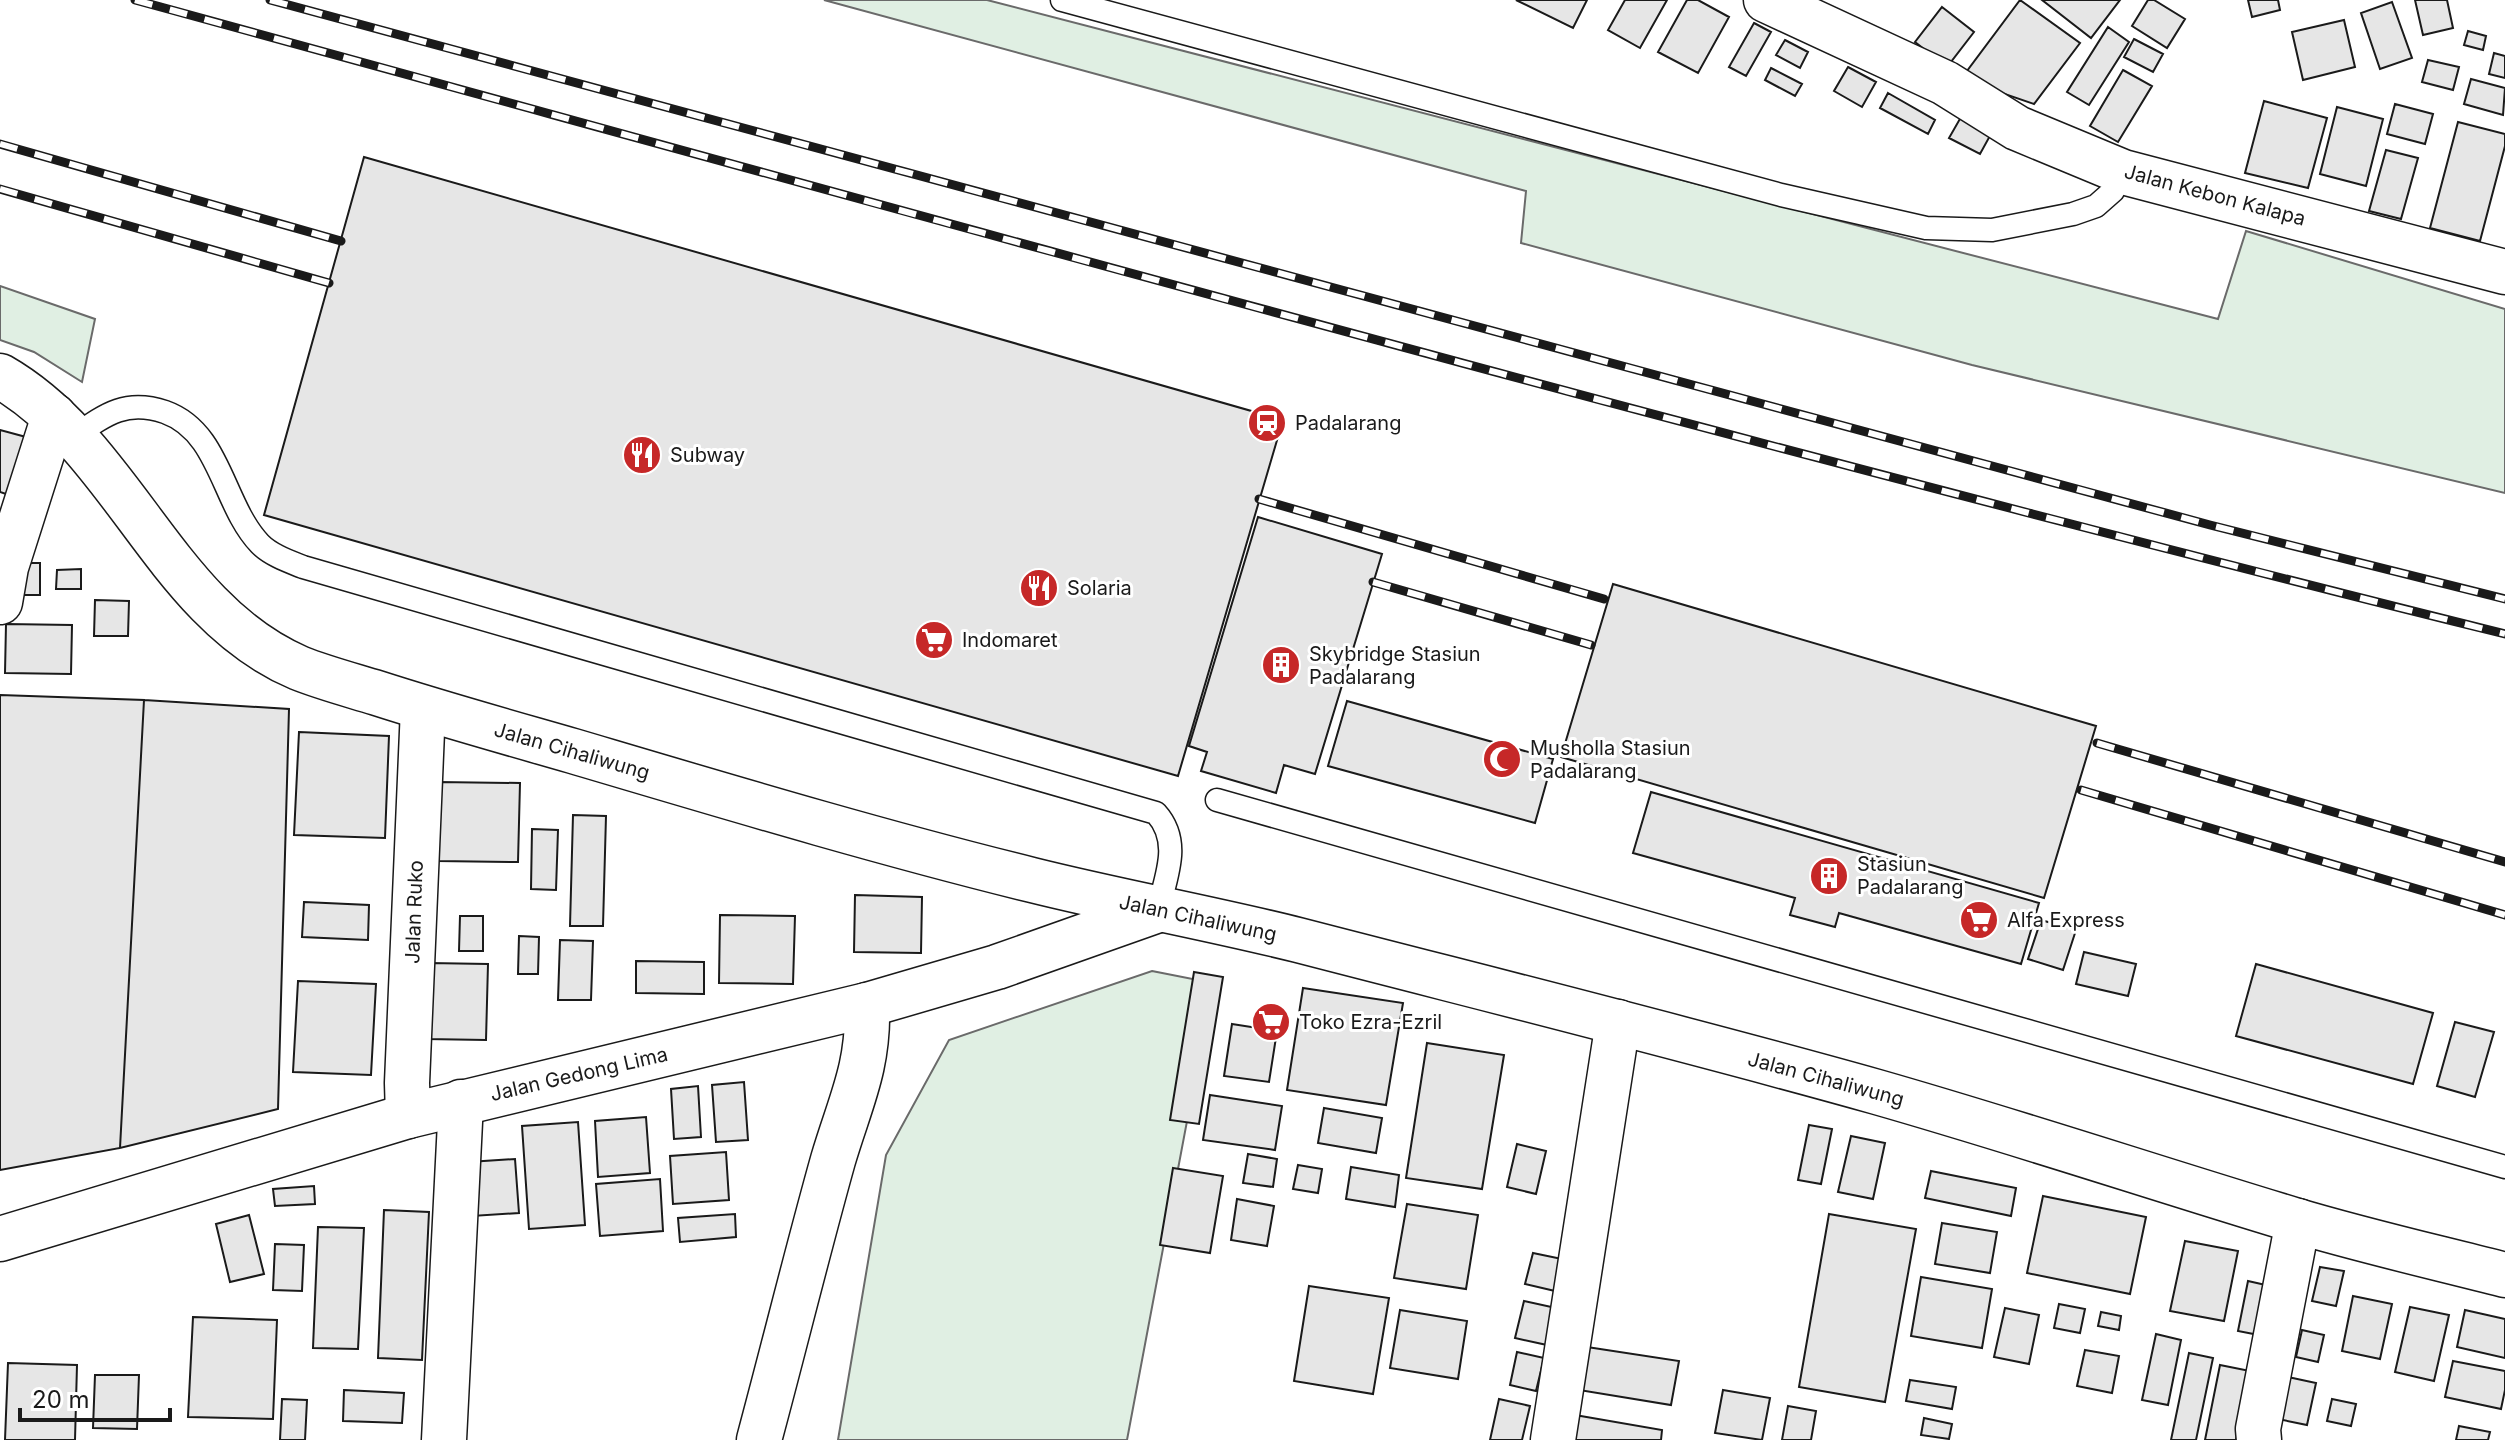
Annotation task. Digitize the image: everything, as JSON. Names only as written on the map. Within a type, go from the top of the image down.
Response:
[{"type":"main road","name":"Jalan Kebon Kalapa","points":[[1766,0],[1945,83],[2017,128],[2123,172],[2505,272]]},
{"type":"main road","name":"Jalan Cihaliwung","points":[[0,376],[65,426],[218,613],[264,648],[298,667],[423,708],[726,797],[1024,878],[1280,936],[1618,1022],[2033,1138],[2298,1221],[2505,1275]]},
{"type":"main road","points":[[0,602],[6,567],[65,426]]},
{"type":"main road","name":"Jalan Ruko","points":[[408,1116],[423,708]]},
{"type":"main road","name":"Jalan Gedong Lima","points":[[0,1239],[408,1116],[867,1005],[997,967],[1158,910]]},
{"type":"main road","points":[[759,1440],[834,1157],[855,1098],[868,1037],[867,1005]]},
{"type":"main road","points":[[1553,1440],[1618,1022]]},
{"type":"main road","points":[[444,1440],[461,1102]]},
{"type":"main road","points":[[2259,1440],[2258,1429],[2298,1221]]},
{"type":"lane","points":[[1062,0],[1781,195],[1926,228],[1992,230],[2073,214],[2096,206],[2113,191],[2123,172]]},
{"type":"lane","points":[[65,426],[132,405],[175,416],[199,433],[244,524],[262,546],[293,563],[767,702],[1143,807],[1156,813],[1167,825],[1171,841],[1158,910]]},
{"type":"lane","points":[[1217,800],[2505,1167]]},
{"type":"green space","points":[[824,0],[987,0],[2218,319],[2246,231],[2505,309],[2505,493],[1972,365],[1521,243],[1526,191]]},
{"type":"green space","points":[[0,286],[95,319],[82,382],[34,352],[0,340]]},
{"type":"green space","points":[[1152,971],[1213,983],[1127,1440],[838,1440],[886,1155],[949,1040]]},
{"type":"building","points":[[1516,0],[1587,0],[1573,28]]},
{"type":"building","points":[[1625,0],[1667,0],[1640,48],[1608,30]]},
{"type":"building","points":[[1687,0],[1698,0],[1729,17],[1698,73],[1658,52]]},
{"type":"building","points":[[2020,0],[2080,43],[2034,104],[1961,79]]},
{"type":"building","points":[[2042,0],[2120,0],[2091,38]]},
{"type":"building","points":[[2148,0],[2154,0],[2185,19],[2167,48],[2132,26]]},
{"type":"building","points":[[2248,0],[2278,0],[2280,10],[2252,17]]},
{"type":"building","points":[[2415,0],[2447,0],[2453,28],[2423,35]]},
{"type":"building","points":[[2392,2],[2412,58],[2380,69],[2361,13]]},
{"type":"building","points":[[1942,7],[1974,32],[1947,67],[1915,42]]},
{"type":"building","points":[[2344,20],[2355,67],[2303,80],[2292,32]]},
{"type":"building","points":[[1754,23],[1771,32],[1746,76],[1729,67]]},
{"type":"building","points":[[2108,27],[2129,42],[2089,105],[2067,92]]},
{"type":"building","points":[[2468,31],[2486,36],[2483,50],[2464,45]]},
{"type":"building","points":[[2134,39],[2163,54],[2153,72],[2124,57]]},
{"type":"building","points":[[1785,40],[1808,52],[1800,68],[1776,55]]},
{"type":"building","points":[[2494,53],[2505,56],[2505,78],[2489,74]]},
{"type":"building","points":[[2428,60],[2459,67],[2453,90],[2422,82]]},
{"type":"building","points":[[1848,67],[1876,82],[1862,107],[1834,91]]},
{"type":"building","points":[[1771,68],[1802,84],[1795,96],[1765,80]]},
{"type":"building","points":[[2123,70],[2152,86],[2118,142],[2090,126]]},
{"type":"building","points":[[2471,79],[2505,88],[2503,115],[2464,104]]},
{"type":"building","points":[[1888,93],[1935,120],[1928,134],[1880,108]]},
{"type":"building","points":[[2264,101],[2327,118],[2308,188],[2245,173]]},
{"type":"building","points":[[2395,104],[2433,114],[2425,144],[2387,134]]},
{"type":"building","points":[[2337,107],[2383,119],[2366,186],[2320,174]]},
{"type":"building","points":[[1961,117],[1991,134],[1980,154],[1949,138]]},
{"type":"building","points":[[2458,122],[2505,134],[2505,146],[2480,241],[2430,228]]},
{"type":"building","points":[[2386,150],[2418,158],[2401,219],[2369,211]]},
{"type":"building","points":[[364,157],[1283,420],[1178,776],[264,515]]},
{"type":"building","points":[[0,430],[26,437],[9,495],[0,492]]},
{"type":"building","name":"Skybridge Stasiun Padalarang","points":[[1258,517],[1382,554],[1315,774],[1284,765],[1276,793],[1201,771],[1207,752],[1189,746]]},
{"type":"building","points":[[17,563],[40,563],[40,595],[17,595]]},
{"type":"building","points":[[81,569],[81,589],[56,589],[57,570]]},
{"type":"building","points":[[1613,584],[2096,726],[2044,898],[1561,757]]},
{"type":"building","points":[[95,600],[129,601],[128,636],[94,636]]},
{"type":"building","points":[[6,624],[72,625],[71,674],[5,673]]},
{"type":"building","points":[[0,695],[144,700],[120,1148],[0,1170]]},
{"type":"building","points":[[144,700],[289,709],[278,1109],[120,1148]]},
{"type":"building","points":[[1347,701],[1553,759],[1535,823],[1328,766]]},
{"type":"building","points":[[299,732],[389,736],[385,838],[294,835]]},
{"type":"building","points":[[438,782],[520,783],[518,862],[437,861]]},
{"type":"building","name":"Stasiun Padalarang","points":[[1651,792],[2039,903],[2021,964],[1839,913],[1835,927],[1790,915],[1795,898],[1633,853]]},
{"type":"building","points":[[573,815],[606,816],[603,926],[570,926]]},
{"type":"building","points":[[532,829],[558,830],[556,890],[531,889]]},
{"type":"building","points":[[855,895],[922,897],[921,953],[854,952]]},
{"type":"building","points":[[304,902],[369,905],[368,940],[302,937]]},
{"type":"building","points":[[720,915],[795,916],[793,984],[719,983]]},
{"type":"building","points":[[460,916],[483,916],[483,951],[459,951]]},
{"type":"building","points":[[2041,920],[2076,930],[2063,970],[2028,959]]},
{"type":"building","points":[[519,936],[539,937],[538,974],[518,974]]},
{"type":"building","points":[[560,940],[593,941],[591,1000],[558,1000]]},
{"type":"building","points":[[2084,952],[2136,964],[2128,996],[2076,984]]},
{"type":"building","points":[[636,961],[704,962],[704,994],[636,993]]},
{"type":"building","points":[[429,963],[488,964],[486,1040],[426,1039]]},
{"type":"building","points":[[2256,964],[2433,1013],[2413,1084],[2236,1036]]},
{"type":"building","points":[[1194,972],[1223,977],[1199,1124],[1170,1120]]},
{"type":"building","points":[[298,981],[376,984],[371,1075],[293,1072]]},
{"type":"building","points":[[1303,988],[1403,1003],[1386,1105],[1287,1090]]},
{"type":"building","points":[[2455,1022],[2494,1032],[2475,1097],[2437,1086]]},
{"type":"building","points":[[1232,1024],[1277,1031],[1269,1082],[1224,1076]]},
{"type":"building","points":[[1427,1043],[1504,1055],[1482,1189],[1406,1178]]},
{"type":"building","points":[[744,1082],[748,1140],[716,1142],[712,1085]]},
{"type":"building","points":[[698,1086],[701,1137],[674,1139],[671,1089]]},
{"type":"building","points":[[1210,1095],[1282,1106],[1275,1150],[1203,1140]]},
{"type":"building","points":[[1324,1108],[1382,1118],[1376,1153],[1318,1143]]},
{"type":"building","points":[[646,1117],[650,1173],[598,1177],[595,1121]]},
{"type":"building","points":[[578,1122],[585,1225],[529,1229],[522,1126]]},
{"type":"building","points":[[1809,1125],[1832,1129],[1821,1184],[1798,1180]]},
{"type":"building","points":[[1851,1136],[1885,1143],[1873,1199],[1838,1192]]},
{"type":"building","points":[[1517,1144],[1546,1151],[1536,1194],[1507,1187]]},
{"type":"building","points":[[726,1152],[729,1200],[673,1204],[670,1156]]},
{"type":"building","points":[[1248,1154],[1277,1159],[1273,1187],[1243,1183]]},
{"type":"building","points":[[515,1159],[519,1213],[472,1216],[469,1162]]},
{"type":"building","points":[[1298,1165],[1322,1169],[1318,1193],[1293,1189]]},
{"type":"building","points":[[1351,1167],[1399,1175],[1395,1207],[1346,1199]]},
{"type":"building","points":[[1173,1168],[1223,1176],[1210,1253],[1160,1245]]},
{"type":"building","points":[[1931,1171],[2016,1188],[2011,1216],[1925,1198]]},
{"type":"building","points":[[660,1179],[663,1231],[600,1236],[596,1184]]},
{"type":"building","points":[[314,1186],[315,1204],[275,1206],[273,1189]]},
{"type":"building","points":[[2043,1196],[2146,1217],[2130,1294],[2027,1273]]},
{"type":"building","points":[[1237,1199],[1274,1206],[1267,1246],[1231,1240]]},
{"type":"building","points":[[1407,1204],[1478,1215],[1466,1289],[1394,1278]]},
{"type":"building","points":[[384,1210],[429,1212],[422,1360],[378,1358]]},
{"type":"building","points":[[735,1214],[736,1237],[680,1242],[678,1218]]},
{"type":"building","points":[[1829,1214],[1916,1229],[1885,1402],[1799,1387]]},
{"type":"building","points":[[249,1215],[264,1274],[230,1282],[216,1224]]},
{"type":"building","points":[[1942,1223],[1997,1232],[1990,1273],[1935,1264]]},
{"type":"building","points":[[318,1227],[364,1228],[358,1349],[313,1348]]},
{"type":"building","points":[[2185,1241],[2238,1251],[2224,1321],[2170,1311]]},
{"type":"building","points":[[275,1244],[304,1245],[302,1291],[273,1290]]},
{"type":"building","points":[[1533,1253],[1562,1259],[1555,1291],[1525,1284]]},
{"type":"building","points":[[2320,1267],[2344,1271],[2336,1306],[2312,1301]]},
{"type":"building","points":[[1921,1277],[1992,1289],[1982,1348],[1911,1336]]},
{"type":"building","points":[[2248,1281],[2279,1288],[2269,1337],[2238,1331]]},
{"type":"building","points":[[1309,1286],[1389,1298],[1373,1394],[1294,1381]]},
{"type":"building","points":[[2353,1296],[2392,1304],[2380,1359],[2342,1351]]},
{"type":"building","points":[[1524,1301],[1556,1308],[1547,1345],[1515,1338]]},
{"type":"building","points":[[2059,1304],[2085,1309],[2080,1333],[2054,1328]]},
{"type":"building","points":[[2410,1307],[2449,1315],[2434,1381],[2395,1372]]},
{"type":"building","points":[[2005,1308],[2039,1315],[2029,1364],[1994,1357]]},
{"type":"building","points":[[1400,1310],[1467,1321],[1458,1379],[1390,1368]]},
{"type":"building","points":[[2465,1310],[2505,1319],[2505,1358],[2457,1347]]},
{"type":"building","points":[[2101,1312],[2121,1316],[2119,1330],[2098,1326]]},
{"type":"building","points":[[193,1317],[277,1320],[273,1419],[188,1417]]},
{"type":"building","points":[[2302,1330],[2324,1335],[2318,1362],[2296,1357]]},
{"type":"building","points":[[2156,1334],[2181,1340],[2168,1405],[2142,1400]]},
{"type":"building","points":[[1587,1347],[1679,1361],[1671,1405],[1579,1390]]},
{"type":"building","points":[[2085,1350],[2119,1356],[2112,1393],[2077,1386]]},
{"type":"building","points":[[1517,1352],[1544,1358],[1536,1391],[1510,1385]]},
{"type":"building","points":[[2189,1353],[2213,1358],[2196,1440],[2171,1440]]},
{"type":"building","points":[[2453,1361],[2505,1371],[2501,1409],[2445,1397]]},
{"type":"building","points":[[8,1363],[77,1365],[75,1440],[5,1440]]},
{"type":"building","points":[[2220,1365],[2250,1371],[2236,1440],[2205,1440]]},
{"type":"building","points":[[95,1375],[139,1375],[137,1429],[93,1428]]},
{"type":"building","points":[[2288,1377],[2316,1383],[2307,1425],[2278,1419]]},
{"type":"building","points":[[1910,1380],[1956,1387],[1952,1409],[1906,1401]]},
{"type":"building","points":[[344,1390],[404,1393],[402,1423],[343,1421]]},
{"type":"building","points":[[1723,1390],[1770,1398],[1762,1440],[1715,1433]]},
{"type":"building","points":[[282,1399],[307,1400],[305,1440],[280,1440]]},
{"type":"building","points":[[1499,1399],[1530,1406],[1522,1440],[1490,1440]]},
{"type":"building","points":[[2332,1399],[2356,1404],[2351,1426],[2327,1421]]},
{"type":"building","points":[[1788,1406],[1816,1411],[1811,1440],[1782,1440]]},
{"type":"building","points":[[1575,1415],[1662,1430],[1661,1440],[1570,1440]]},
{"type":"building","points":[[1924,1418],[1952,1424],[1949,1439],[1921,1435]]},
{"type":"building","points":[[2459,1426],[2490,1432],[2488,1440],[2456,1440]]},
{"type":"railway","points":[[135,0],[1614,404],[2505,634]]},
{"type":"railway","points":[[270,0],[2210,525],[2505,599]]},
{"type":"railway","points":[[0,144],[341,241]]},
{"type":"railway","points":[[0,189],[329,283]]},
{"type":"railway","points":[[1259,499],[1604,599]]},
{"type":"railway","points":[[1373,582],[1591,645]]},
{"type":"railway","points":[[2097,743],[2505,862]]},
{"type":"railway","points":[[2081,790],[2505,915]]},
{"type":"place","name":"Padalarang","points":[[1267,423]]},
{"type":"place","name":"Subway","points":[[642,455]]},
{"type":"place","name":"Solaria","points":[[1039,588]]},
{"type":"place","name":"Indomaret","points":[[934,640]]},
{"type":"place","name":"Skybridge Stasiun Padalarang","points":[[1281,665]]},
{"type":"place","name":"Musholla Stasiun Padalarang","points":[[1502,759]]},
{"type":"place","name":"Stasiun Padalarang","points":[[1829,876]]},
{"type":"place","name":"Alfa Express","points":[[1979,920]]},
{"type":"place","name":"Toko Ezra-Ezril","points":[[1271,1022]]}]
